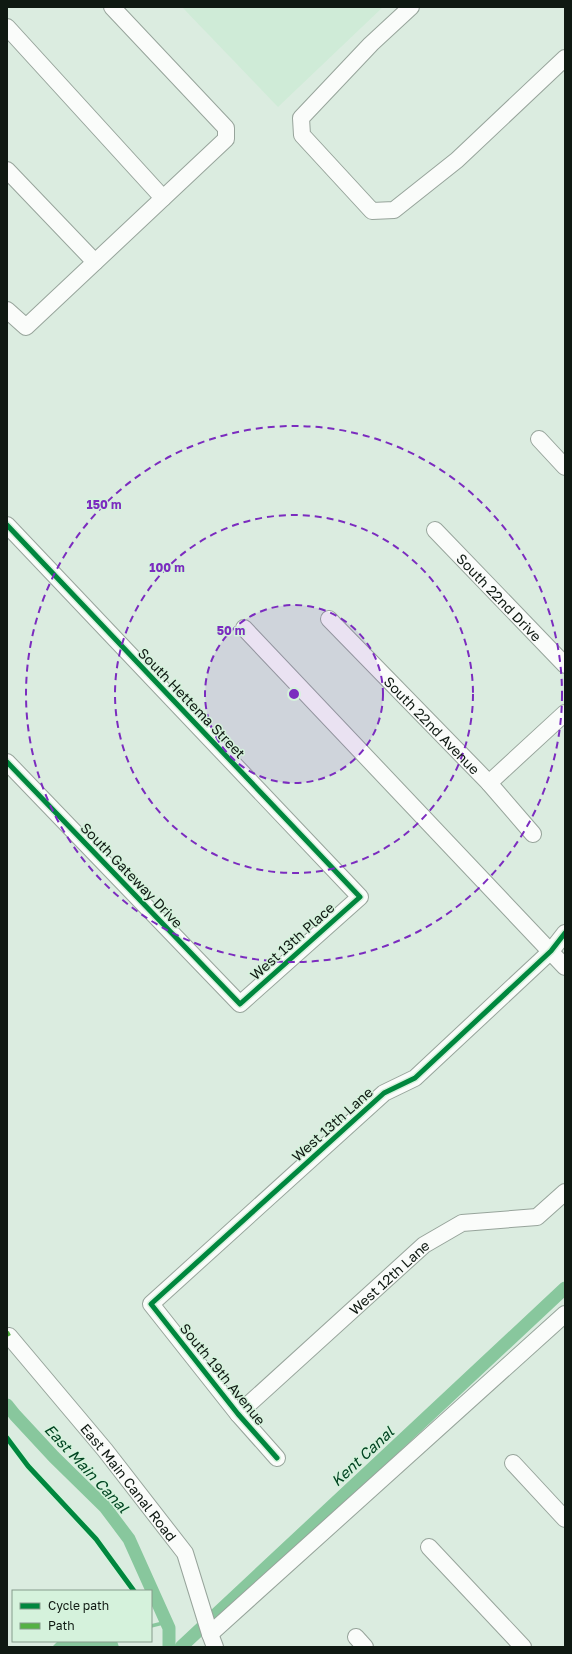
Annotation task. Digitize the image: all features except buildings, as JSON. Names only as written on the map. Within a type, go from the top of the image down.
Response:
[{"type":"street","points":[[7,310],[26,327],[226,140],[226,128],[112,7]]},
{"type":"street","points":[[411,7],[370,44],[301,118],[302,135],[372,211],[394,210],[457,160],[565,58]]},
{"type":"street","points":[[7,27],[163,198]]},
{"type":"street","points":[[7,170],[95,262]]},
{"type":"street","points":[[539,439],[565,467]]},
{"type":"street","name":"South Hettema Street","points":[[7,525],[360,897]]},
{"type":"street","name":"South 22nd Drive","points":[[435,530],[565,664]]},
{"type":"street","name":"South 22nd Avenue","points":[[329,619],[489,783],[533,834]]},
{"type":"street","points":[[244,628],[565,967]]},
{"type":"street","points":[[489,783],[565,713]]},
{"type":"street","name":"South Gateway Drive","points":[[7,762],[240,1004]]},
{"type":"street","name":"West 13th Place","points":[[240,1004],[360,897]]},
{"type":"street","name":"West 13th Lane","points":[[151,1304],[384,1093],[415,1078],[551,951],[565,933]]},
{"type":"street","name":"West 12th Lane","points":[[238,1414],[424,1245],[462,1223],[537,1217],[565,1192]]},
{"type":"street","name":"South 19th Avenue","points":[[151,1304],[238,1414],[277,1458]]},
{"type":"street","points":[[212,1641],[565,1314]]},
{"type":"street","name":"East Main Canal Road","points":[[9,1336],[105,1450],[185,1553],[212,1641]]},
{"type":"street","points":[[513,1463],[565,1519]]},
{"type":"street","points":[[429,1547],[523,1647]]},
{"type":"shaded area","points":[[182,7],[383,7],[278,107]]},
{"type":"shaded area","points":[[57,1642],[117,1642],[119,1647],[52,1647]]},
{"type":"waterway","name":"Kent Canal","points":[[181,1647],[565,1288]]},
{"type":"waterway","name":"East Main Canal","points":[[7,1405],[54,1457],[105,1507],[129,1539],[152,1590]]},
{"type":"waterway","name":"East Main Canal","points":[[152,1590],[169,1628],[169,1647]]},
{"type":"waterway","points":[[152,1626],[167,1622]]},
{"type":"marked path","points":[[7,1332],[9,1336]]},
{"type":"cycle path","points":[[7,525],[360,897],[240,1004],[7,762]]},
{"type":"cycle path","points":[[277,1458],[238,1414],[151,1304],[384,1093],[415,1078],[551,951],[565,933]]},
{"type":"cycle path","points":[[7,1438],[28,1466],[96,1539],[133,1590]]}]
